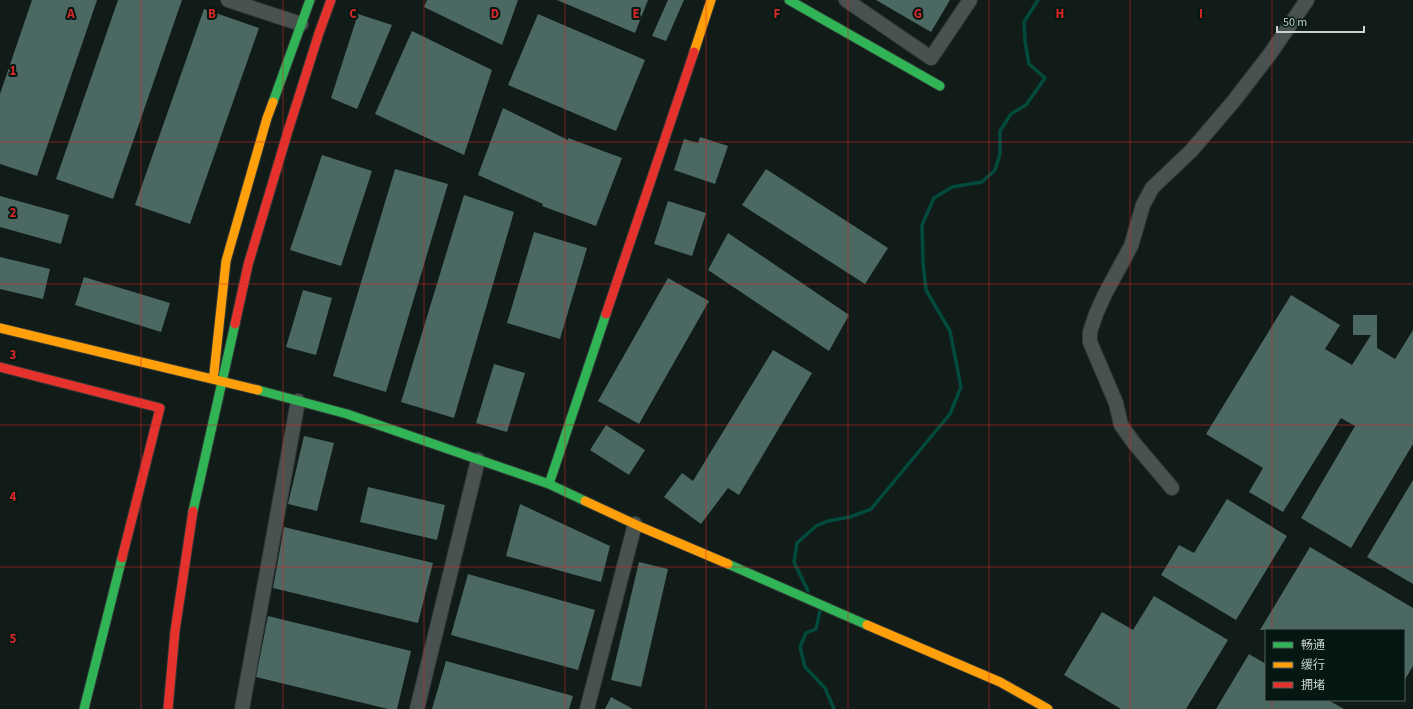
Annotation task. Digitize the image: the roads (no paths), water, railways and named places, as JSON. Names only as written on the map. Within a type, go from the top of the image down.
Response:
[{"type":"street","points":[[228,0],[301,24]]},
{"type":"street","points":[[212,383],[226,261],[267,118],[310,0]]},
{"type":"street","points":[[168,709],[175,631],[193,508],[223,381],[248,265],[290,123],[331,0]]},
{"type":"street","points":[[549,484],[711,0]]},
{"type":"street","points":[[789,0],[940,86]]},
{"type":"street","points":[[846,0],[932,58],[970,0]]},
{"type":"street","points":[[1172,488],[1134,443],[1121,425],[1116,403],[1090,342],[1090,332],[1105,294],[1131,246],[1143,205],[1152,188],[1191,151],[1233,102],[1270,54],[1307,0]]},
{"type":"street","points":[[0,328],[212,383],[223,381],[347,414],[549,484],[635,524],[1000,682],[1048,709]]},
{"type":"street","points":[[0,367],[160,408],[84,709]]},
{"type":"street","points":[[242,709],[298,401]]},
{"type":"street","points":[[159,709],[166,630],[185,507],[200,439]]},
{"type":"street","points":[[417,709],[478,460]]},
{"type":"street","points":[[587,709],[635,524]]},
{"type":"waterway","points":[[808,591],[794,562],[797,543],[816,526],[828,521],[850,517],[871,509],[950,414],[961,387],[950,331],[926,290],[923,263],[922,225],[934,198],[952,187],[982,182],[995,170],[1000,154],[1000,131],[1011,114],[1026,105],[1045,78],[1029,64],[1025,41],[1024,22],[1038,0]]},
{"type":"waterway","points":[[820,611],[816,629],[806,633],[800,647],[805,667],[825,688],[834,709]]}]
